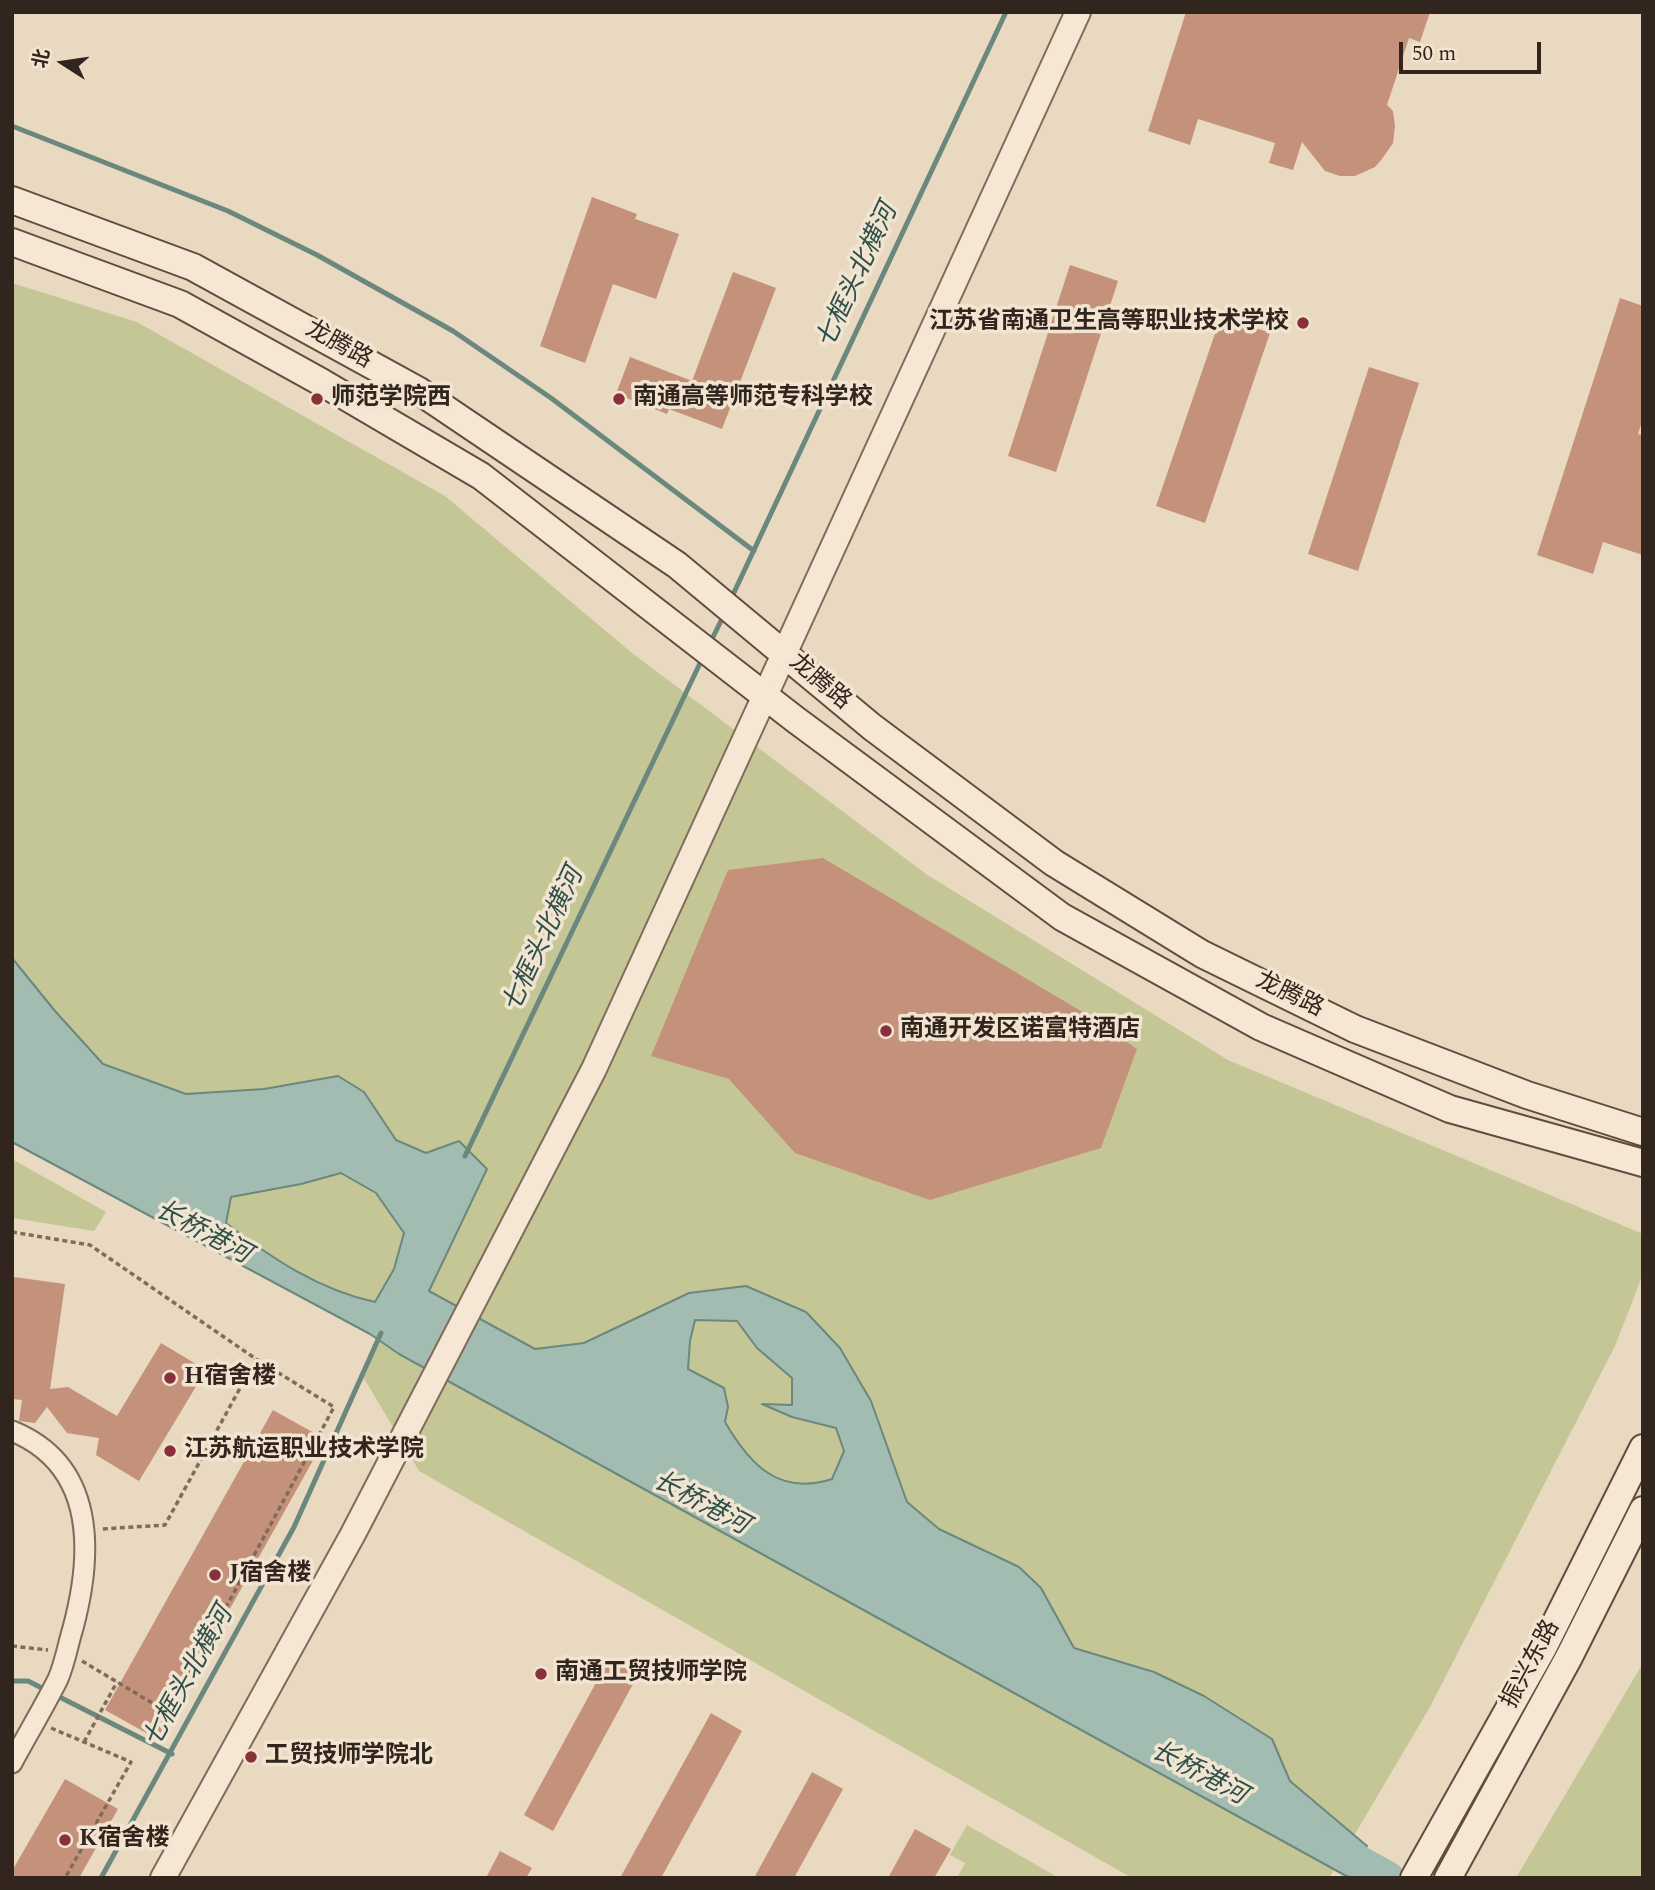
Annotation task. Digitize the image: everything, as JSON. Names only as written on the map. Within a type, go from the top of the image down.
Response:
[{"type":"main road","name":"龙腾路","points":[[12,200],[205,273],[419,391],[677,565],[872,727],[1054,863],[1202,954],[1355,1028],[1527,1095],[1643,1132]]},
{"type":"main road","name":"龙腾路","points":[[12,242],[180,304],[481,475],[763,694],[1062,917],[1261,1027],[1450,1109],[1643,1163]]},
{"type":"main road","name":"振兴东路","points":[[1414,1878],[1543,1648],[1643,1448]]},
{"type":"main road","name":"振兴东路","points":[[1448,1878],[1569,1657],[1643,1510]]},
{"type":"street","points":[[163,1878],[408,1429],[594,1069],[763,694],[1078,12]]},
{"type":"street","points":[[12,1431],[34,1439],[61,1465],[87,1530],[80,1595],[58,1678],[12,1763]]},
{"type":"path","points":[[12,1232],[90,1245],[256,1359],[334,1407],[169,1713],[66,1652],[12,1646]]},
{"type":"path","points":[[87,1530],[165,1525],[256,1359]]},
{"type":"path","points":[[84,1742],[117,1682]]},
{"type":"path","points":[[38,1712],[84,1742],[131,1762],[65,1878]]},
{"type":"green space","points":[[12,283],[137,322],[445,496],[632,653],[926,874],[1228,1060],[1643,1234],[1643,1274],[1615,1346],[1430,1707],[1329,1878],[1132,1878],[419,1471],[362,1375],[380,1333],[12,1131]]},
{"type":"green space","points":[[12,1159],[106,1212],[94,1231],[12,1218]]},
{"type":"green space","points":[[1643,1663],[1643,1878],[1516,1878]]},
{"type":"green space","points":[[967,1825],[1059,1878],[957,1878],[965,1863],[950,1855]]},
{"type":"water","points":[[12,958],[103,1064],[186,1094],[264,1089],[338,1076],[364,1092],[396,1140],[426,1153],[459,1141],[487,1169],[429,1291],[535,1349],[584,1343],[689,1293],[746,1286],[806,1312],[840,1348],[871,1401],[907,1502],[939,1529],[1019,1567],[1041,1588],[1074,1648],[1154,1672],[1204,1696],[1272,1739],[1290,1781],[1367,1846],[1348,1877],[399,1354],[370,1334],[12,1142]],"holes":[[[341,1173],[376,1193],[404,1233],[394,1269],[375,1302],[334,1290],[296,1271],[226,1223],[231,1197],[301,1184]],[[695,1320],[737,1321],[757,1348],[792,1378],[792,1405],[762,1404],[792,1417],[836,1428],[844,1451],[832,1479],[813,1483],[781,1480],[768,1473],[745,1451],[725,1422],[728,1407],[724,1388],[688,1369]]]},
{"type":"building","points":[[1186,12],[1430,12],[1420,42],[1409,38],[1387,105],[1393,111],[1395,126],[1393,143],[1382,159],[1375,167],[1355,176],[1340,176],[1325,171],[1302,142],[1293,170],[1269,163],[1275,143],[1198,119],[1190,145],[1148,131]]},
{"type":"building","points":[[592,197],[637,214],[635,219],[679,234],[656,299],[613,284],[585,363],[540,346]]},
{"type":"building","points":[[1070,265],[1118,281],[1056,472],[1008,456]]},
{"type":"building","points":[[733,272],[776,288],[722,429],[669,409],[667,414],[616,394],[630,357],[692,381]]},
{"type":"building","points":[[1620,298],[1643,306],[1643,419],[1638,434],[1643,435],[1643,555],[1603,542],[1593,574],[1537,555]]},
{"type":"building","points":[[1221,316],[1270,333],[1205,523],[1156,506]]},
{"type":"building","points":[[1369,367],[1419,383],[1358,571],[1308,554]]},
{"type":"building","name":"南通开发区诺富特酒店","points":[[823,858],[1086,1014],[1137,1049],[1101,1148],[930,1200],[795,1153],[729,1079],[651,1056],[728,870]]},
{"type":"building","name":"H宿舍楼","points":[[14,1277],[65,1284],[50,1389],[68,1387],[117,1416],[161,1343],[206,1370],[139,1481],[96,1455],[99,1438],[67,1433],[47,1407],[35,1423],[19,1421],[22,1400],[12,1399]]},
{"type":"building","name":"J宿舍楼","points":[[273,1410],[325,1439],[157,1739],[105,1710]]},
{"type":"building","points":[[610,1657],[639,1673],[553,1831],[524,1815]]},
{"type":"building","points":[[711,1713],[742,1731],[661,1878],[620,1878]]},
{"type":"building","points":[[812,1772],[843,1789],[794,1878],[754,1878]]},
{"type":"building","name":"K宿舍楼","points":[[65,1779],[118,1809],[79,1878],[12,1878],[12,1871]]},
{"type":"building","points":[[915,1829],[951,1849],[934,1878],[888,1878]]},
{"type":"building","points":[[500,1851],[532,1868],[526,1878],[486,1878]]},
{"type":"waterway","name":"七框头北横河","points":[[730,601],[1006,12]]},
{"type":"waterway","points":[[12,126],[228,211],[317,255],[453,331],[551,398],[754,551]]},
{"type":"waterway","name":"七框头北横河","points":[[709,645],[725,613]]},
{"type":"waterway","name":"七框头北横河","points":[[465,1156],[703,657]]},
{"type":"waterway","name":"七框头北横河","points":[[101,1878],[294,1527],[381,1333]]},
{"type":"waterway","points":[[12,1681],[28,1681],[172,1754]]},
{"type":"waterway","name":"长桥港河","points":[[1319,1840],[1388,1878]]},
{"type":"place","name":"江苏省南通卫生高等职业技术学校","points":[[1303,323]]},
{"type":"place","name":"师范学院西","points":[[317,399]]},
{"type":"place","name":"南通高等师范专科学校","points":[[619,399]]},
{"type":"place","name":"南通开发区诺富特酒店","points":[[886,1031]]},
{"type":"place","name":"H宿舍楼","points":[[170,1378]]},
{"type":"place","name":"江苏航运职业技术学院","points":[[170,1451]]},
{"type":"place","name":"J宿舍楼","points":[[215,1575]]},
{"type":"place","name":"南通工贸技师学院","points":[[541,1674]]},
{"type":"place","name":"工贸技师学院北","points":[[251,1757]]},
{"type":"place","name":"K宿舍楼","points":[[65,1840]]}]
